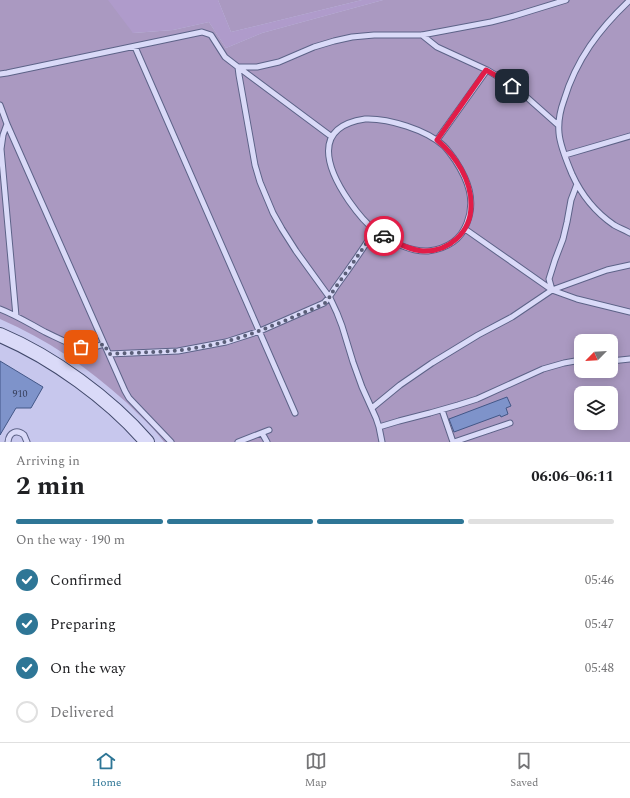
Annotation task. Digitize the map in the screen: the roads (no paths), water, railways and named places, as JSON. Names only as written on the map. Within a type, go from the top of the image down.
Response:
[{"type":"street","points":[[0,335],[14,341],[58,366],[100,397],[147,442]]},
{"type":"lane","points":[[238,67],[257,67],[279,62],[314,47],[352,37],[374,35],[422,35],[498,20],[566,0]]},
{"type":"lane","points":[[630,0],[599,33],[580,60],[567,89],[561,108],[558,125],[565,155],[576,184],[591,205],[614,225],[630,232]]},
{"type":"lane","points":[[0,74],[202,32],[211,34],[225,57],[332,137]]},
{"type":"lane","points":[[422,35],[437,47],[502,79],[522,93],[558,125]]},
{"type":"lane","points":[[135,47],[295,413]]},
{"type":"lane","points":[[238,67],[255,165],[260,182],[273,213],[293,245],[330,298],[342,326],[362,387],[379,427],[382,442]]},
{"type":"lane","points":[[437,140],[486,70]]},
{"type":"lane","points":[[0,105],[122,385],[129,398],[171,442]]},
{"type":"lane","points":[[371,119],[390,121],[426,134],[437,140],[445,147],[462,170],[470,194],[472,206],[471,213],[465,229],[460,236],[443,248],[424,251],[409,248],[394,242],[375,230],[360,215],[337,181],[331,168],[328,154],[332,137],[339,128],[348,123],[358,120],[371,119]]},
{"type":"lane","points":[[7,124],[3,134],[1,150],[16,316]]},
{"type":"lane","points":[[565,155],[630,136]]},
{"type":"lane","points":[[552,290],[549,279],[563,239],[576,184]]},
{"type":"lane","points":[[465,229],[552,290],[577,299],[630,312]]},
{"type":"lane","points":[[109,354],[165,352],[226,342],[260,331],[324,304],[330,298],[332,292],[375,230]]},
{"type":"lane","points":[[372,408],[400,385],[432,363],[478,335],[512,317],[552,290],[608,270],[630,265]]},
{"type":"lane","points":[[0,309],[62,341],[73,345],[93,348],[104,344]]},
{"type":"lane","points":[[618,360],[630,359]]},
{"type":"lane","points":[[379,427],[399,420],[442,410],[477,399],[543,369],[574,361]]},
{"type":"lane","points":[[442,410],[453,442],[510,424]]},
{"type":"lane","points":[[238,442],[269,430]]},
{"type":"lane","points":[[8,442],[9,436],[18,431],[24,435],[27,442]]},
{"type":"lane","points":[[262,433],[267,442]]}]
